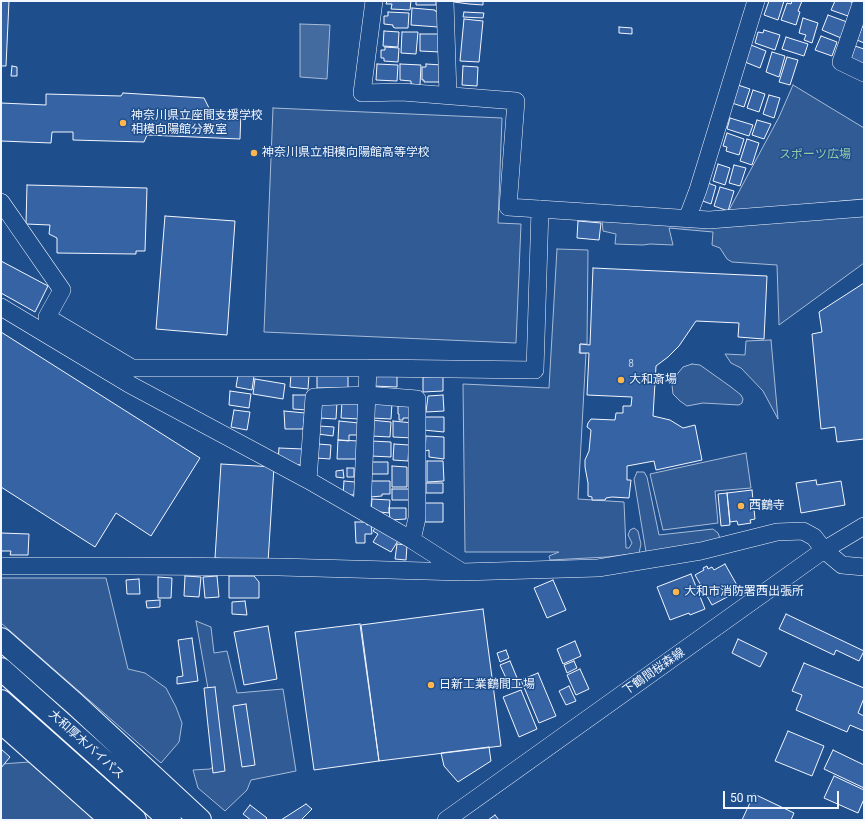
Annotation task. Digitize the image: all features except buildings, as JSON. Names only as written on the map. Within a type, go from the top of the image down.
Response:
[{"type":"highway","points":[[1,639],[75,704],[200,820]]},
{"type":"highway","name":"大和厚木バイパス","points":[[1,669],[170,820]]},
{"type":"highway","name":"大和厚木バイパス","points":[[1,701],[135,820]]},
{"type":"highway","points":[[1,722],[112,820]]},
{"type":"street","points":[[374,1],[362,93],[402,92],[516,101],[508,208],[709,220],[864,208]]},
{"type":"street","points":[[445,1],[448,95]]},
{"type":"street","points":[[687,219],[698,190],[756,1]]},
{"type":"street","points":[[862,1],[841,62],[864,73]]},
{"type":"street","points":[[1,202],[62,290],[47,317],[132,368],[535,370],[540,209]]},
{"type":"street","points":[[1,308],[129,384],[308,480],[412,540],[462,572]]},
{"type":"street","points":[[362,511],[368,368]]},
{"type":"street","points":[[308,480],[314,397],[367,395],[417,399],[417,518],[412,540]]},
{"type":"street","name":"下鶴間桜森線","points":[[446,820],[824,550],[864,526]]},
{"type":"street","points":[[1,566],[279,567],[462,572],[598,568],[701,551],[777,532],[802,531],[814,537],[824,550],[842,565],[864,567]]},
{"type":"shaded area","points":[[300,24],[330,25],[327,79],[300,77]]},
{"type":"shaded area","name":"スポーツ広場","points":[[793,85],[864,128],[864,199],[728,212],[779,117]]},
{"type":"shaded area","points":[[273,108],[502,118],[498,223],[521,224],[516,343],[264,332]]},
{"type":"shaded area","points":[[864,212],[864,263],[779,325],[777,265],[732,262],[727,259],[720,248],[712,245],[713,232],[669,228],[673,245],[615,244],[616,234],[603,231],[602,219]]},
{"type":"shaded area","points":[[557,249],[588,250],[587,344],[580,344],[579,353],[586,353],[578,499],[624,502],[626,548],[629,548],[632,543],[628,535],[630,530],[634,528],[638,531],[641,544],[639,553],[607,557],[550,560],[549,556],[559,552],[465,552],[463,384],[549,388]]},
{"type":"shaded area","points":[[771,340],[778,419],[763,391],[741,368],[731,363],[725,354],[745,355],[746,341]]},
{"type":"shaded area","points":[[692,364],[700,365],[731,387],[741,395],[743,399],[742,403],[739,405],[703,403],[687,406],[680,401],[673,394],[672,385],[674,378],[683,367]]},
{"type":"shaded area","points":[[746,453],[751,488],[715,491],[718,523],[663,530],[650,474]]},
{"type":"shaded area","points":[[637,472],[644,472],[647,477],[659,535],[713,529],[718,533],[720,538],[713,542],[646,552],[634,479]]},
{"type":"shaded area","points":[[1,578],[106,578],[128,669],[145,673],[166,688],[182,723],[179,742],[161,763],[1,623]]},
{"type":"shaded area","points":[[196,621],[211,627],[214,653],[227,651],[237,693],[283,689],[296,771],[251,780],[247,790],[225,811],[198,788],[193,770],[210,769],[221,762]]},
{"type":"shaded area","points":[[29,762],[94,820],[1,820],[1,764]]},
{"type":"place","name":"神奈川県立座間支援学校 相模向陽館分教室","points":[[123,123]]},
{"type":"place","name":"神奈川県立相模向陽館高等学校","points":[[254,153]]},
{"type":"place","name":"大和斎場","points":[[621,380]]},
{"type":"place","name":"西鶴寺","points":[[741,506]]},
{"type":"place","name":"大和市消防署西出張所","points":[[676,592]]},
{"type":"place","name":"日新工業鶴間工場","points":[[431,685]]}]
